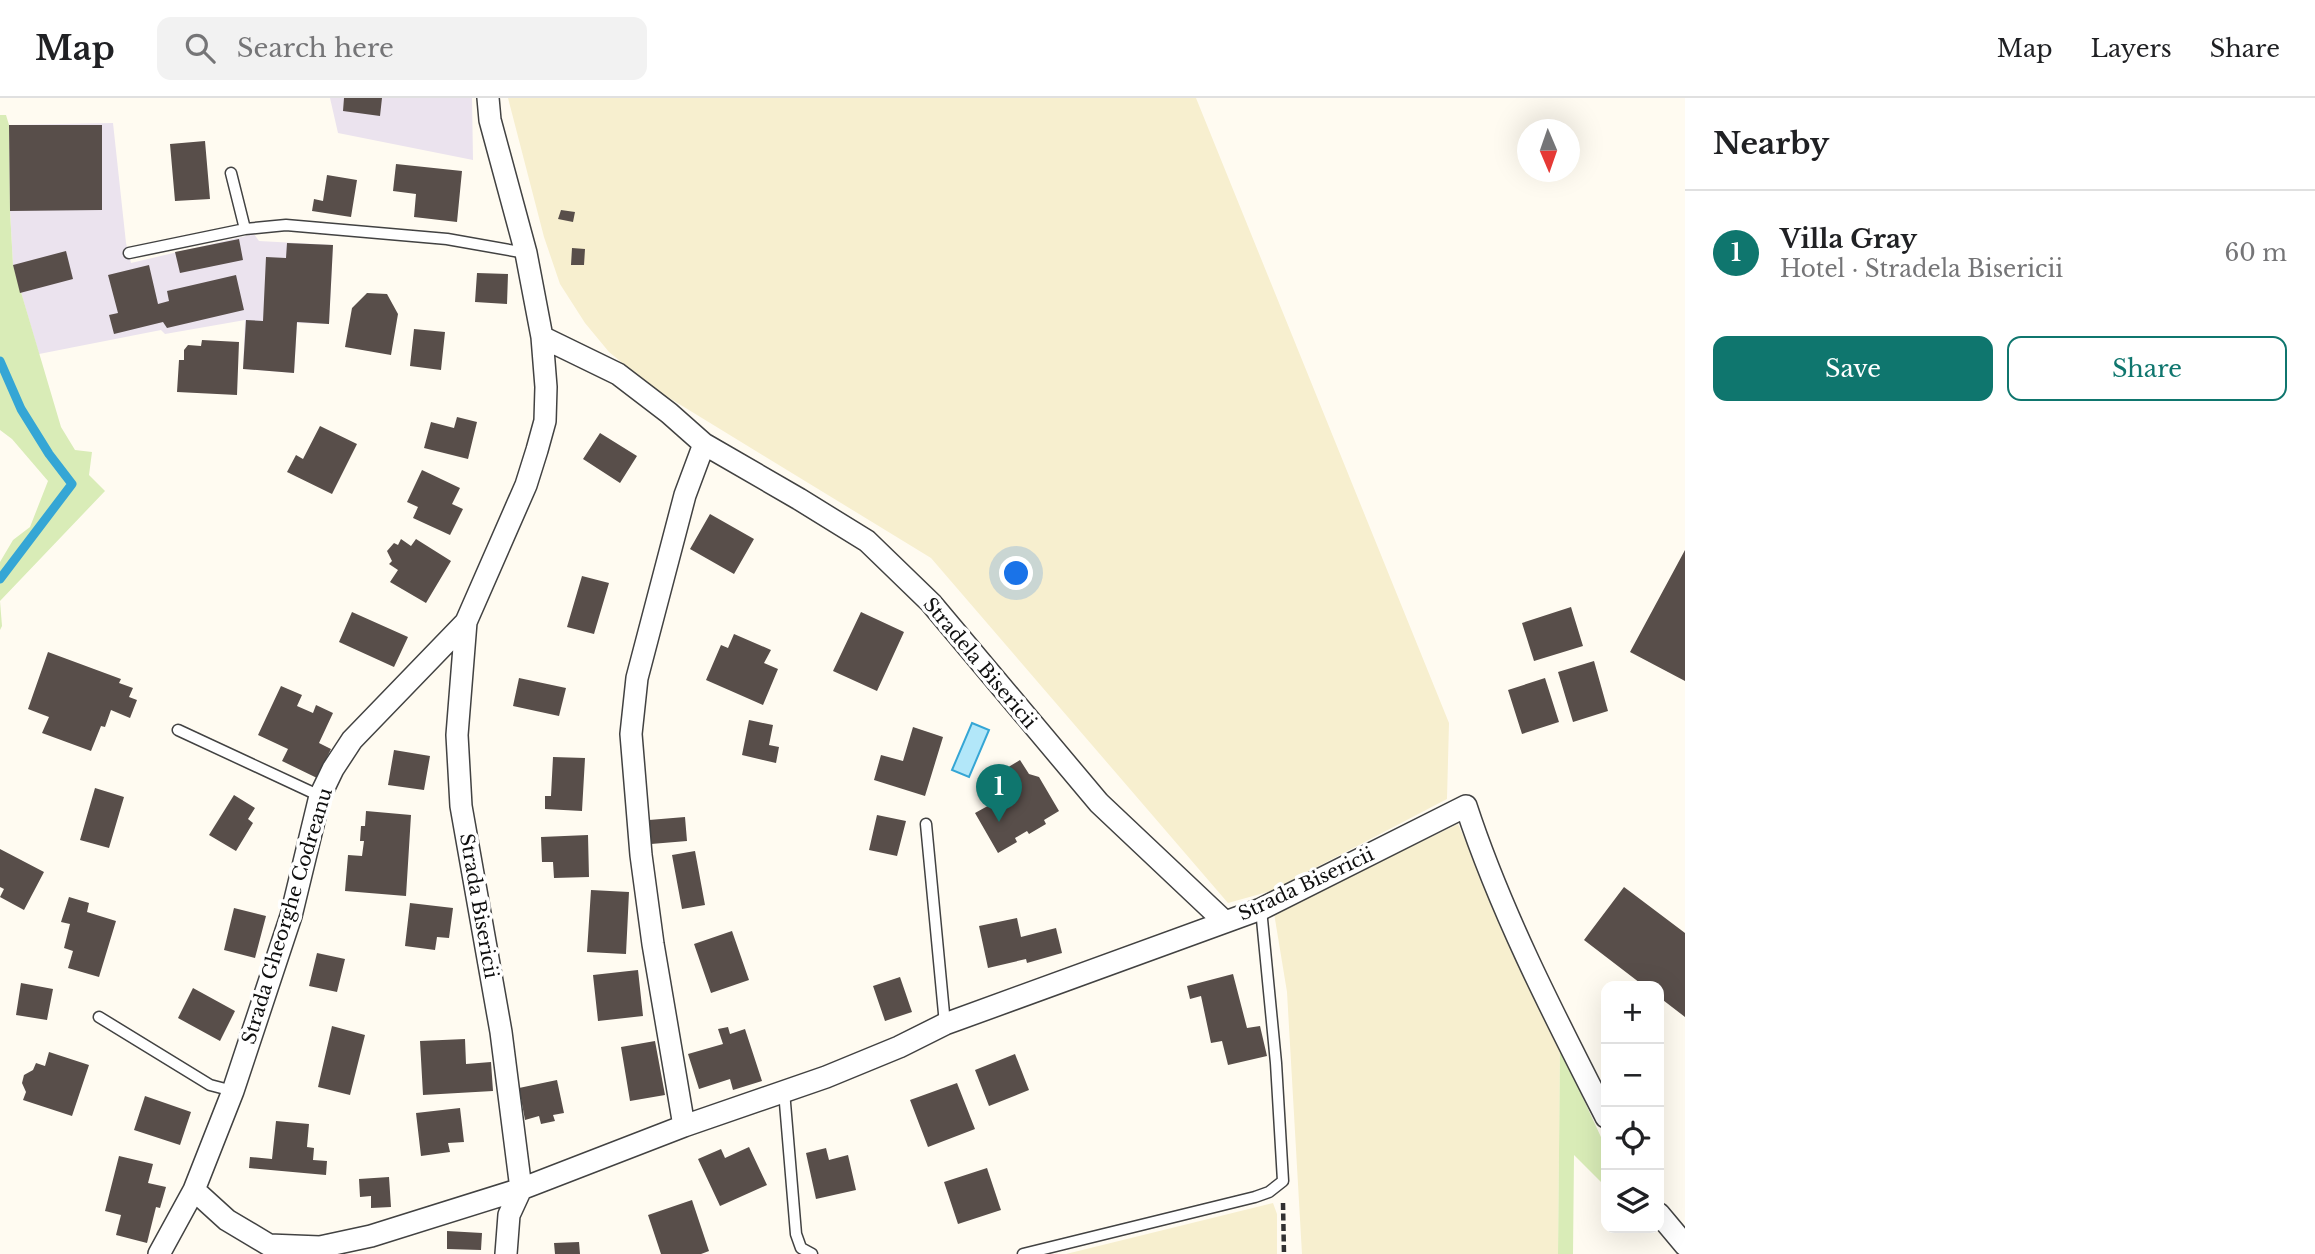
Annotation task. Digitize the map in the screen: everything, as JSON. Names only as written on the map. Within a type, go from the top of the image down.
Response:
[{"type":"street","name":"Strada Gheorghe Codreanu","points":[[159,1254],[194,1190],[233,1091],[291,916],[320,796],[332,769],[352,740],[466,622],[526,485],[537,450],[545,421],[546,387],[542,337],[526,253],[490,120],[488,98]]},
{"type":"street","name":"Stradela Bisericii","points":[[542,337],[618,374],[704,444],[867,541],[931,603],[1099,803],[1224,921]]},
{"type":"street","points":[[684,1126],[651,931],[641,855],[631,734],[637,678],[685,495],[704,444]]},
{"type":"street","name":"Strada Bisericii","points":[[466,622],[457,722],[459,785],[500,1032],[521,1189],[509,1215],[506,1254]]},
{"type":"street","name":"Strada Bisericii","points":[[521,1189],[899,1047],[945,1024],[1261,909],[1466,806],[1492,876],[1567,1040],[1601,1107]]},
{"type":"street","points":[[194,1190],[227,1220],[268,1250],[320,1247],[371,1236],[521,1189]]},
{"type":"street","points":[[1664,1220],[1685,1245]]},
{"type":"lane","points":[[231,173],[245,229]]},
{"type":"lane","points":[[129,253],[245,229],[286,225],[447,239],[526,253]]},
{"type":"lane","points":[[178,730],[320,796]]},
{"type":"lane","points":[[926,824],[945,1024]]},
{"type":"lane","points":[[1023,1254],[1255,1197],[1269,1192],[1283,1181],[1276,1063],[1261,909]]},
{"type":"lane","points":[[99,1017],[210,1085],[233,1091]]},
{"type":"lane","points":[[784,1091],[796,1234],[801,1248],[812,1254]]},
{"type":"path","points":[[1283,1181],[1284,1254]]},
{"type":"shaded area","points":[[330,98],[472,98],[473,160],[338,133]]},
{"type":"shaded area","points":[[508,98],[1196,98],[1449,723],[1447,799],[1271,891],[1228,903],[931,558],[653,388],[609,352],[585,323],[560,284],[544,237]]},
{"type":"shaded area","points":[[113,123],[126,243],[131,263],[254,234],[259,241],[333,245],[329,324],[297,323],[294,373],[243,369],[245,320],[165,334],[161,330],[39,354],[13,265],[9,125]]},
{"type":"shaded area","points":[[1458,824],[1560,1048],[1558,1254],[1302,1254],[1287,992],[1274,913]]},
{"type":"shaded area","points":[[1273,1203],[1277,1214],[1277,1254],[1066,1254]]},
{"type":"green space","points":[[0,115],[6,115],[9,125],[13,265],[61,427],[75,450],[92,452],[89,475],[105,491],[0,601],[0,562],[13,540],[30,527],[48,481],[12,439],[0,430]]},
{"type":"green space","points":[[1560,1048],[1601,1137],[1601,1182],[1574,1155],[1573,1254],[1558,1254]]},
{"type":"water","points":[[972,723],[989,730],[969,777],[952,770]]},
{"type":"building","points":[[344,98],[382,98],[380,116],[343,111]]},
{"type":"building","points":[[9,125],[102,125],[102,210],[10,211]]},
{"type":"building","points":[[205,141],[210,199],[175,201],[170,144]]},
{"type":"building","points":[[396,164],[462,171],[457,222],[414,217],[416,194],[393,191]]},
{"type":"building","points":[[327,175],[357,180],[351,217],[312,211],[314,199],[323,201]]},
{"type":"building","points":[[561,210],[575,212],[573,222],[558,219]]},
{"type":"building","points":[[239,239],[243,260],[180,273],[175,252]]},
{"type":"building","points":[[287,243],[333,245],[329,324],[297,322],[294,373],[243,369],[246,320],[263,321],[266,257],[286,258]]},
{"type":"building","points":[[572,248],[585,249],[584,265],[571,265]]},
{"type":"building","points":[[66,251],[73,279],[20,293],[13,265]]},
{"type":"building","points":[[149,265],[158,304],[169,301],[167,291],[236,275],[244,310],[167,328],[163,322],[114,334],[109,315],[118,313],[108,275]]},
{"type":"building","points":[[477,273],[508,274],[507,304],[475,302]]},
{"type":"building","points":[[367,293],[387,294],[398,314],[391,355],[345,347],[352,308]]},
{"type":"building","points":[[414,329],[445,332],[441,370],[410,366]]},
{"type":"building","points":[[202,340],[239,342],[237,395],[177,392],[179,360],[184,360],[184,350],[188,345],[201,346]]},
{"type":"building","points":[[457,417],[477,422],[468,459],[424,448],[431,422],[454,428]]},
{"type":"building","points":[[320,426],[357,444],[332,494],[287,472],[296,455],[303,459]]},
{"type":"building","points":[[600,433],[637,456],[620,483],[583,459]]},
{"type":"building","points":[[422,470],[460,488],[452,504],[463,509],[450,535],[413,518],[418,507],[407,502]]},
{"type":"building","points":[[710,514],[754,539],[734,574],[690,549]]},
{"type":"building","points":[[401,539],[411,546],[416,539],[451,561],[426,603],[390,582],[398,570],[389,564],[392,561],[387,551],[394,543],[398,545]]},
{"type":"building","points":[[1685,550],[1685,681],[1630,652]]},
{"type":"building","points":[[582,576],[609,583],[594,634],[567,627]]},
{"type":"building","points":[[1571,607],[1583,646],[1534,661],[1522,623]]},
{"type":"building","points":[[352,612],[408,637],[394,667],[339,642]]},
{"type":"building","points":[[861,612],[904,632],[877,691],[833,671]]},
{"type":"building","points":[[734,634],[771,650],[764,663],[778,669],[763,705],[706,680],[721,645],[728,648]]},
{"type":"building","points":[[48,652],[121,679],[119,683],[133,688],[129,697],[137,700],[130,718],[111,710],[91,751],[42,733],[49,717],[28,709]]},
{"type":"building","points":[[1594,661],[1608,711],[1573,722],[1558,672]]},
{"type":"building","points":[[519,678],[566,688],[559,716],[513,706]]},
{"type":"building","points":[[1545,678],[1559,722],[1522,734],[1508,690]]},
{"type":"building","points":[[281,686],[302,695],[297,706],[313,713],[316,705],[333,713],[319,743],[331,749],[317,778],[282,761],[288,749],[258,735]]},
{"type":"building","points":[[749,720],[773,725],[769,745],[779,747],[776,763],[742,755]]},
{"type":"building","points":[[913,727],[943,737],[925,796],[874,780],[881,755],[903,761]]},
{"type":"building","points":[[394,750],[430,756],[424,790],[388,785]]},
{"type":"building","points":[[553,757],[585,758],[582,811],[545,809],[545,796],[551,796]]},
{"type":"building","points":[[1020,760],[1029,774],[1039,777],[1059,811],[1044,820],[1046,824],[1029,834],[1027,831],[1015,838],[1017,842],[998,853],[975,813],[995,802],[991,794],[999,789],[992,777]]},
{"type":"building","points":[[95,788],[124,797],[109,848],[80,840]]},
{"type":"building","points":[[234,795],[255,808],[248,819],[253,823],[236,851],[209,835]]},
{"type":"building","points":[[366,811],[411,815],[406,896],[345,891],[348,855],[362,856],[364,841],[360,841],[361,826],[365,826]]},
{"type":"building","points":[[877,815],[906,821],[897,856],[869,850]]},
{"type":"building","points":[[685,817],[687,841],[651,844],[649,820]]},
{"type":"building","points":[[588,835],[589,877],[554,878],[553,862],[542,862],[541,837]]},
{"type":"building","points":[[0,849],[44,872],[24,910],[0,897],[4,889],[0,887]]},
{"type":"building","points":[[695,851],[705,905],[682,909],[672,855]]},
{"type":"building","points":[[1624,887],[1685,933],[1685,1017],[1664,1001],[1664,981],[1637,981],[1584,940]]},
{"type":"building","points":[[591,890],[629,892],[626,954],[587,952]]},
{"type":"building","points":[[69,897],[89,903],[87,912],[116,921],[99,977],[68,968],[73,951],[64,948],[70,924],[61,922]]},
{"type":"building","points":[[410,903],[453,908],[449,938],[437,937],[435,950],[405,946]]},
{"type":"building","points":[[234,908],[266,916],[255,958],[224,950]]},
{"type":"building","points":[[1017,918],[1021,937],[1056,928],[1062,953],[1027,963],[1026,959],[988,968],[979,926]]},
{"type":"building","points":[[732,931],[749,980],[711,993],[694,944]]},
{"type":"building","points":[[317,953],[345,959],[337,992],[309,986]]},
{"type":"building","points":[[638,970],[643,1016],[598,1021],[593,975]]},
{"type":"building","points":[[1233,974],[1247,1028],[1260,1026],[1267,1056],[1228,1065],[1222,1041],[1211,1043],[1201,996],[1190,999],[1187,986]]},
{"type":"building","points":[[900,977],[912,1012],[885,1021],[873,986]]},
{"type":"building","points":[[21,983],[53,989],[47,1020],[16,1015]]},
{"type":"building","points":[[193,988],[235,1011],[220,1041],[178,1018]]},
{"type":"building","points":[[332,1026],[365,1035],[350,1095],[318,1087]]},
{"type":"building","points":[[728,1027],[730,1034],[745,1029],[762,1081],[733,1090],[730,1079],[699,1089],[688,1054],[723,1044],[718,1029]]},
{"type":"building","points":[[465,1039],[466,1064],[491,1062],[493,1091],[423,1095],[420,1041]]},
{"type":"building","points":[[655,1041],[665,1095],[630,1101],[621,1047]]},
{"type":"building","points":[[49,1052],[89,1065],[72,1116],[23,1100],[26,1092],[22,1083],[24,1075],[33,1070],[36,1063],[45,1066]]},
{"type":"building","points":[[1015,1054],[1029,1090],[989,1106],[975,1070]]},
{"type":"building","points":[[557,1080],[564,1113],[553,1115],[555,1121],[541,1124],[539,1116],[525,1120],[519,1088]]},
{"type":"building","points":[[957,1083],[975,1129],[928,1147],[910,1100]]},
{"type":"building","points":[[145,1096],[191,1112],[180,1145],[134,1130]]},
{"type":"building","points":[[460,1108],[464,1142],[448,1143],[450,1152],[421,1156],[416,1113]]},
{"type":"building","points":[[276,1121],[309,1124],[307,1147],[314,1148],[313,1160],[327,1161],[326,1175],[249,1168],[250,1157],[272,1159]]},
{"type":"building","points":[[749,1147],[767,1185],[720,1206],[698,1159],[721,1149],[725,1158]]},
{"type":"building","points":[[826,1148],[829,1160],[848,1155],[856,1190],[816,1199],[806,1153]]},
{"type":"building","points":[[119,1156],[153,1164],[148,1183],[166,1187],[160,1208],[156,1207],[147,1243],[116,1235],[121,1215],[105,1211]]},
{"type":"building","points":[[987,1168],[1001,1210],[958,1224],[944,1182]]},
{"type":"building","points":[[389,1177],[391,1207],[371,1208],[371,1196],[360,1197],[359,1179]]},
{"type":"building","points":[[692,1200],[709,1251],[701,1254],[661,1254],[648,1215]]},
{"type":"building","points":[[447,1231],[482,1233],[481,1250],[447,1249]]},
{"type":"building","points":[[579,1242],[580,1254],[555,1254],[554,1243]]},
{"type":"waterway","points":[[0,361],[21,409],[49,454],[72,484],[0,579]]},
{"type":"place","name":"Villa Gray","points":[[999,822]]}]
